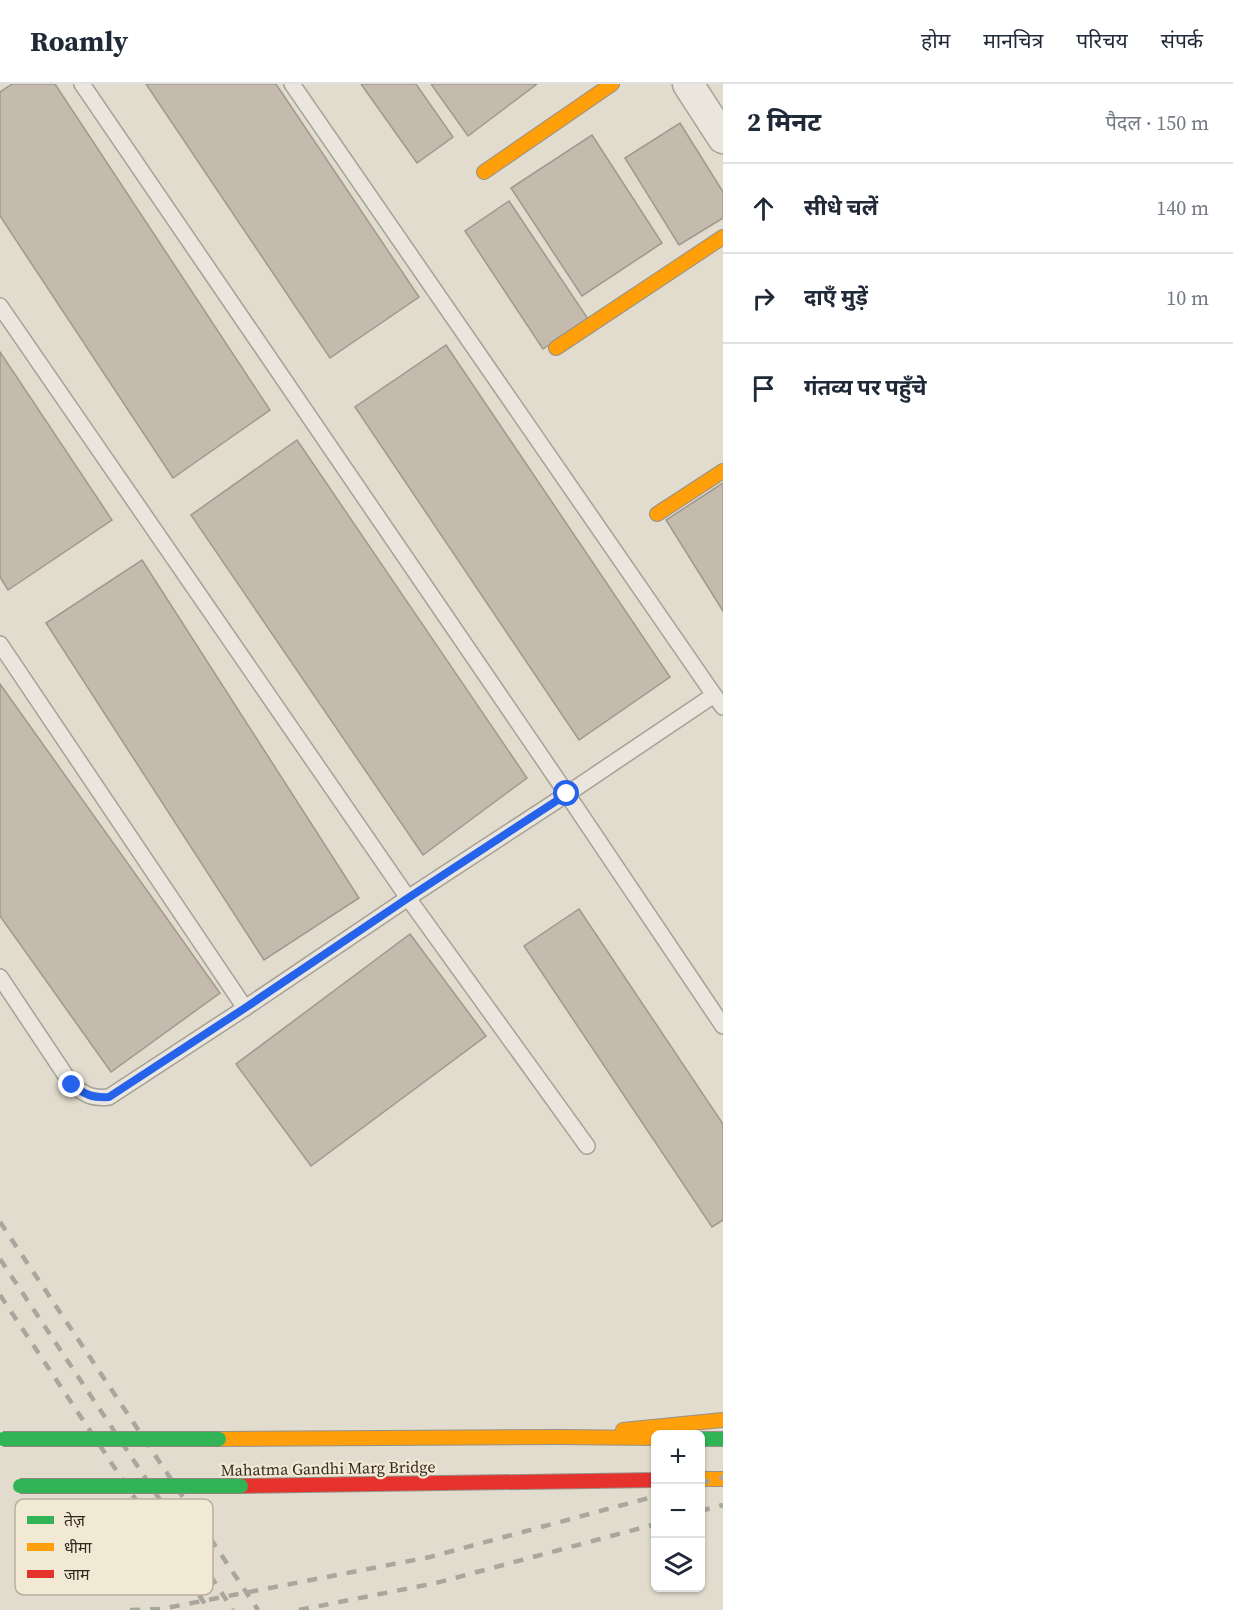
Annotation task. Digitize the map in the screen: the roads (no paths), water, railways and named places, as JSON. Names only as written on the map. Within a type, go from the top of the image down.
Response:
[{"type":"main road","points":[[484,172],[612,84]]},
{"type":"main road","points":[[556,348],[723,237]]},
{"type":"main road","points":[[657,514],[723,471]]},
{"type":"main road","points":[[558,1437],[723,1420]]},
{"type":"main road","points":[[558,1437],[651,1438]]},
{"type":"main road","name":"Mahatma Gandhi Marg Bridge","points":[[1,1439],[558,1437]]},
{"type":"main road","points":[[705,1439],[723,1439]]},
{"type":"main road","name":"Mahatma Gandhi Marg Bridge","points":[[15,1486],[241,1486],[651,1480]]},
{"type":"street","points":[[688,84],[723,138]]},
{"type":"lane","points":[[82,84],[723,1026]]},
{"type":"lane","points":[[0,977],[72,1085],[83,1094],[96,1098],[109,1097],[567,794],[719,701],[292,84]]},
{"type":"lane","points":[[0,306],[408,898],[587,1146]]},
{"type":"lane","points":[[0,645],[245,1008]]},
{"type":"railway","points":[[0,1222],[184,1499]]},
{"type":"railway","points":[[0,1259],[159,1499]]},
{"type":"railway","points":[[0,1295],[135,1499]]},
{"type":"railway","points":[[705,1482],[723,1477]]},
{"type":"railway","points":[[130,1610],[161,1609],[430,1557],[651,1497]]},
{"type":"railway","points":[[705,1510],[723,1505]]},
{"type":"railway","points":[[299,1610],[436,1583],[651,1525]]},
{"type":"railway","points":[[213,1542],[258,1610]]},
{"type":"railway","points":[[213,1580],[233,1610]]},
{"type":"railway","points":[[199,1595],[209,1610]]}]
